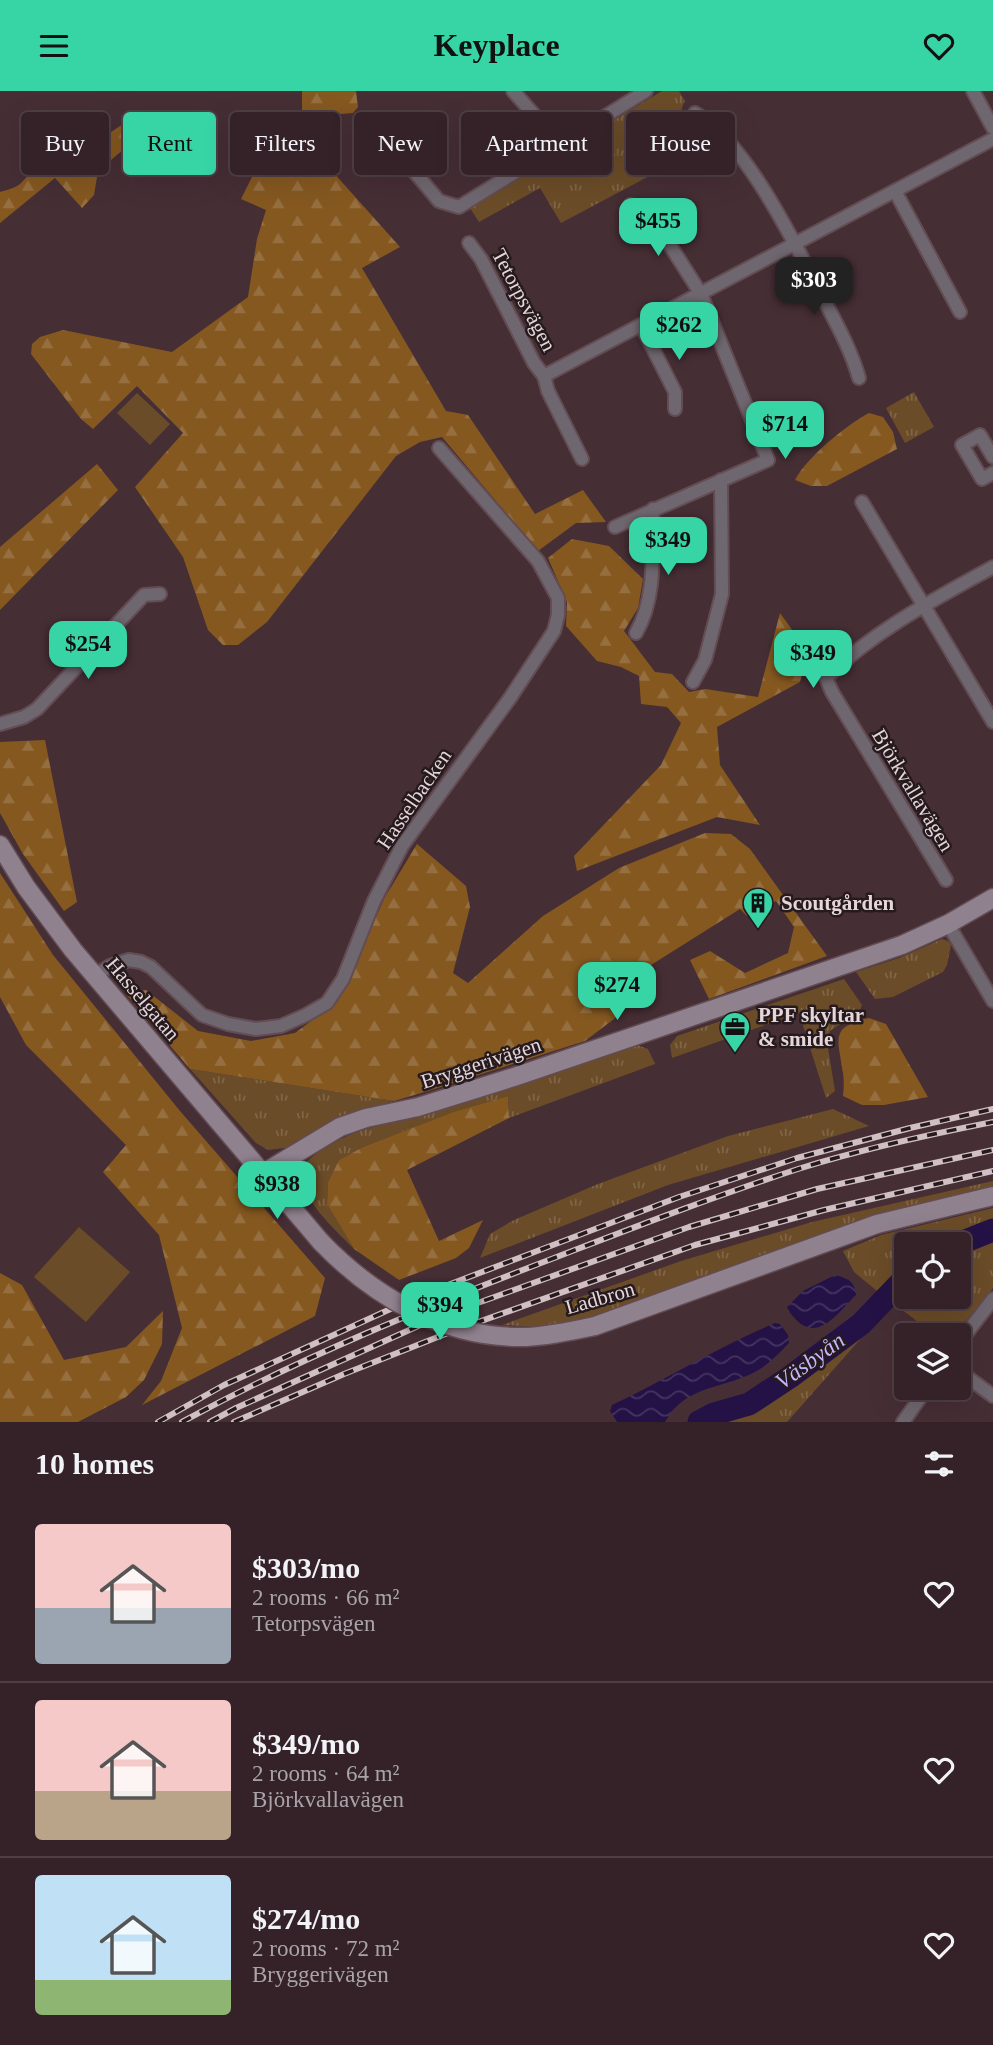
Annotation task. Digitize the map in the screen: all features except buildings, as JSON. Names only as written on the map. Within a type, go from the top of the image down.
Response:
[{"type":"street","points":[[513,91],[532,112]]},
{"type":"street","points":[[612,112],[646,91]]},
{"type":"street","points":[[973,91],[993,128]]},
{"type":"street","name":"Tetorpsvägen","points":[[544,376],[993,139]]},
{"type":"street","points":[[735,153],[760,183],[795,244],[853,355],[859,378]]},
{"type":"street","points":[[417,175],[439,201],[458,207],[510,175]]},
{"type":"street","points":[[895,191],[960,312]]},
{"type":"street","points":[[615,527],[768,460],[701,294],[652,217],[630,205]]},
{"type":"street","name":"Tetorpsvägen","points":[[469,243],[481,259],[534,363],[544,376],[548,391],[582,459]]},
{"type":"street","points":[[641,325],[675,392],[675,409]]},
{"type":"street","points":[[992,474],[982,479],[962,445],[980,435],[993,457]]},
{"type":"street","name":"Hasselbacken","points":[[94,977],[110,966],[129,960],[141,962],[151,967],[202,1016],[256,1029],[281,1026],[306,1016],[327,1003],[343,979],[374,901],[402,846],[510,698],[554,631],[558,615],[558,598],[538,561],[439,447]]},
{"type":"street","points":[[693,682],[705,660],[722,594],[721,480]]},
{"type":"street","points":[[862,502],[993,722]]},
{"type":"street","points":[[636,633],[646,616],[652,573],[653,509]]},
{"type":"street","name":"Björkvallavägen","points":[[946,880],[826,678],[843,661],[922,606],[993,567]]},
{"type":"street","points":[[0,724],[24,717],[37,709],[144,595],[160,594]]},
{"type":"street","name":"Hasselgatan","points":[[0,845],[26,887],[94,977],[262,1174]]},
{"type":"street","name":"Bryggerivägen","points":[[262,1174],[340,1127],[452,1097],[902,945],[948,924],[993,898]]},
{"type":"street","points":[[948,924],[993,1002]]},
{"type":"street","name":"Ladbron","points":[[262,1174],[321,1242],[354,1274],[392,1300],[427,1318],[456,1327],[525,1337],[595,1326],[877,1224],[993,1196]]},
{"type":"street","points":[[971,1327],[993,1299]]},
{"type":"street","points":[[971,1380],[993,1397]]},
{"type":"street","points":[[903,1422],[919,1400]]},
{"type":"green space","points":[[302,91],[356,91],[358,107],[353,113],[302,112]]},
{"type":"green space","points":[[662,91],[679,91],[685,101],[682,112],[628,112]]},
{"type":"green space","points":[[626,113],[626,175],[651,175],[561,223],[540,188],[479,222],[470,208],[524,175],[612,175],[612,121]]},
{"type":"green space","points":[[123,124],[123,150],[109,162],[109,133]]},
{"type":"green space","points":[[28,175],[97,175],[94,195],[82,208],[55,178],[0,223],[0,192],[20,184]]},
{"type":"green space","points":[[253,175],[336,175],[400,247],[362,268],[446,411],[468,415],[535,514],[583,490],[606,522],[576,523],[538,551],[442,437],[420,442],[396,456],[267,622],[238,645],[223,645],[208,630],[183,557],[135,487],[183,433],[137,386],[93,429],[81,419],[31,354],[32,344],[40,337],[63,330],[172,352],[248,297],[257,239],[266,210],[241,199]]},
{"type":"green space","points":[[914,392],[934,427],[905,443],[886,408]]},
{"type":"green space","points":[[137,393],[170,424],[150,445],[117,413]]},
{"type":"green space","points":[[869,413],[883,417],[893,432],[897,449],[827,486],[811,486],[795,480],[808,462],[828,443],[849,425]]},
{"type":"green space","points":[[97,464],[118,490],[0,610],[0,547]]},
{"type":"green space","points":[[572,539],[609,546],[643,579],[638,608],[624,631],[655,672],[672,674],[689,692],[705,689],[758,697],[780,613],[808,652],[800,682],[717,727],[720,765],[760,825],[717,817],[577,871],[574,856],[661,765],[681,723],[667,707],[641,704],[639,676],[621,667],[597,661],[566,626],[567,602],[548,558]]},
{"type":"green space","points":[[45,740],[77,902],[64,911],[23,854],[0,813],[0,742]]},
{"type":"green space","points":[[705,833],[731,834],[750,849],[827,956],[709,999],[690,960],[710,951],[745,973],[788,953],[794,927],[776,901],[747,916],[740,909],[651,965],[632,1001],[585,1041],[394,1101],[190,1069],[126,994],[146,990],[198,1031],[251,1041],[295,1033],[338,1001],[385,897],[417,844],[466,886],[470,907],[453,973],[468,983],[543,916],[619,868]]},
{"type":"green space","points":[[0,873],[53,955],[180,1111],[325,1278],[315,1316],[142,1405],[161,1381],[182,1328],[159,1235],[103,1172],[126,1145],[26,1045],[0,997]]},
{"type":"green space","points":[[942,939],[951,945],[943,972],[893,997],[875,999],[856,972],[899,958]]},
{"type":"green space","points":[[844,979],[862,1005],[860,1010],[830,1031],[827,1042],[835,1091],[826,1098],[799,1013],[672,1058],[670,1045],[677,1036]]},
{"type":"green space","points":[[869,1018],[886,1024],[928,1097],[884,1105],[862,1105],[843,1096],[844,1078],[839,1036],[847,1026]]},
{"type":"green space","points":[[637,1045],[648,1049],[655,1064],[509,1118],[508,1096],[453,1112],[363,1147],[339,1160],[328,1182],[327,1204],[354,1249],[320,1213],[306,1193],[299,1170],[308,1160],[342,1138]]},
{"type":"green space","points":[[190,1069],[394,1101],[331,1123],[292,1147],[268,1150],[256,1143]]},
{"type":"green space","points":[[508,1096],[509,1118],[407,1170],[439,1241],[483,1220],[469,1248],[456,1258],[399,1280],[354,1249],[327,1204],[328,1182],[339,1160],[363,1147],[453,1112]]},
{"type":"green space","points":[[833,1109],[869,1126],[668,1185],[480,1258],[490,1234],[514,1220],[598,1184],[728,1136]]},
{"type":"green space","points":[[993,1181],[993,1190],[840,1227],[729,1273],[595,1319],[552,1328],[502,1325],[681,1261],[812,1222]]},
{"type":"green space","points":[[993,1208],[993,1224],[971,1233],[894,1232],[894,1281],[882,1295],[854,1272],[843,1251],[881,1235]]},
{"type":"green space","points":[[79,1227],[130,1272],[86,1322],[34,1277]]},
{"type":"green space","points":[[993,1236],[993,1288],[964,1323],[919,1323],[901,1309],[971,1309],[971,1245]]},
{"type":"green space","points":[[0,1273],[22,1285],[64,1360],[126,1347],[163,1311],[162,1344],[144,1380],[126,1397],[78,1422],[0,1422]]},
{"type":"green space","points":[[884,1308],[887,1309],[787,1422],[713,1422],[752,1409],[850,1339]]},
{"type":"water","points":[[835,1275],[850,1281],[856,1295],[824,1325],[809,1328],[801,1324],[787,1307],[803,1291]]},
{"type":"water","points":[[775,1323],[780,1324],[788,1335],[789,1343],[772,1360],[747,1376],[684,1400],[665,1422],[617,1422],[610,1411],[612,1405]]},
{"type":"waterway","name":"Väsbyån","points":[[971,1239],[993,1230]]},
{"type":"waterway","name":"Väsbyån","points":[[699,1422],[714,1414],[749,1404],[790,1377],[861,1324],[894,1290]]},
{"type":"railway","points":[[158,1422],[224,1385],[419,1296],[679,1197],[797,1158],[993,1109]]},
{"type":"railway","points":[[182,1422],[227,1398],[365,1334],[675,1212],[822,1162],[993,1122]]},
{"type":"railway","points":[[210,1422],[436,1318],[689,1227],[817,1189],[993,1150]]},
{"type":"railway","points":[[234,1422],[344,1374],[453,1331],[695,1245],[824,1210],[993,1171]]},
{"type":"place","name":"Scoutgården","points":[[758,930]]},
{"type":"place","name":"PPF skyltar & smide","points":[[735,1054]]}]
